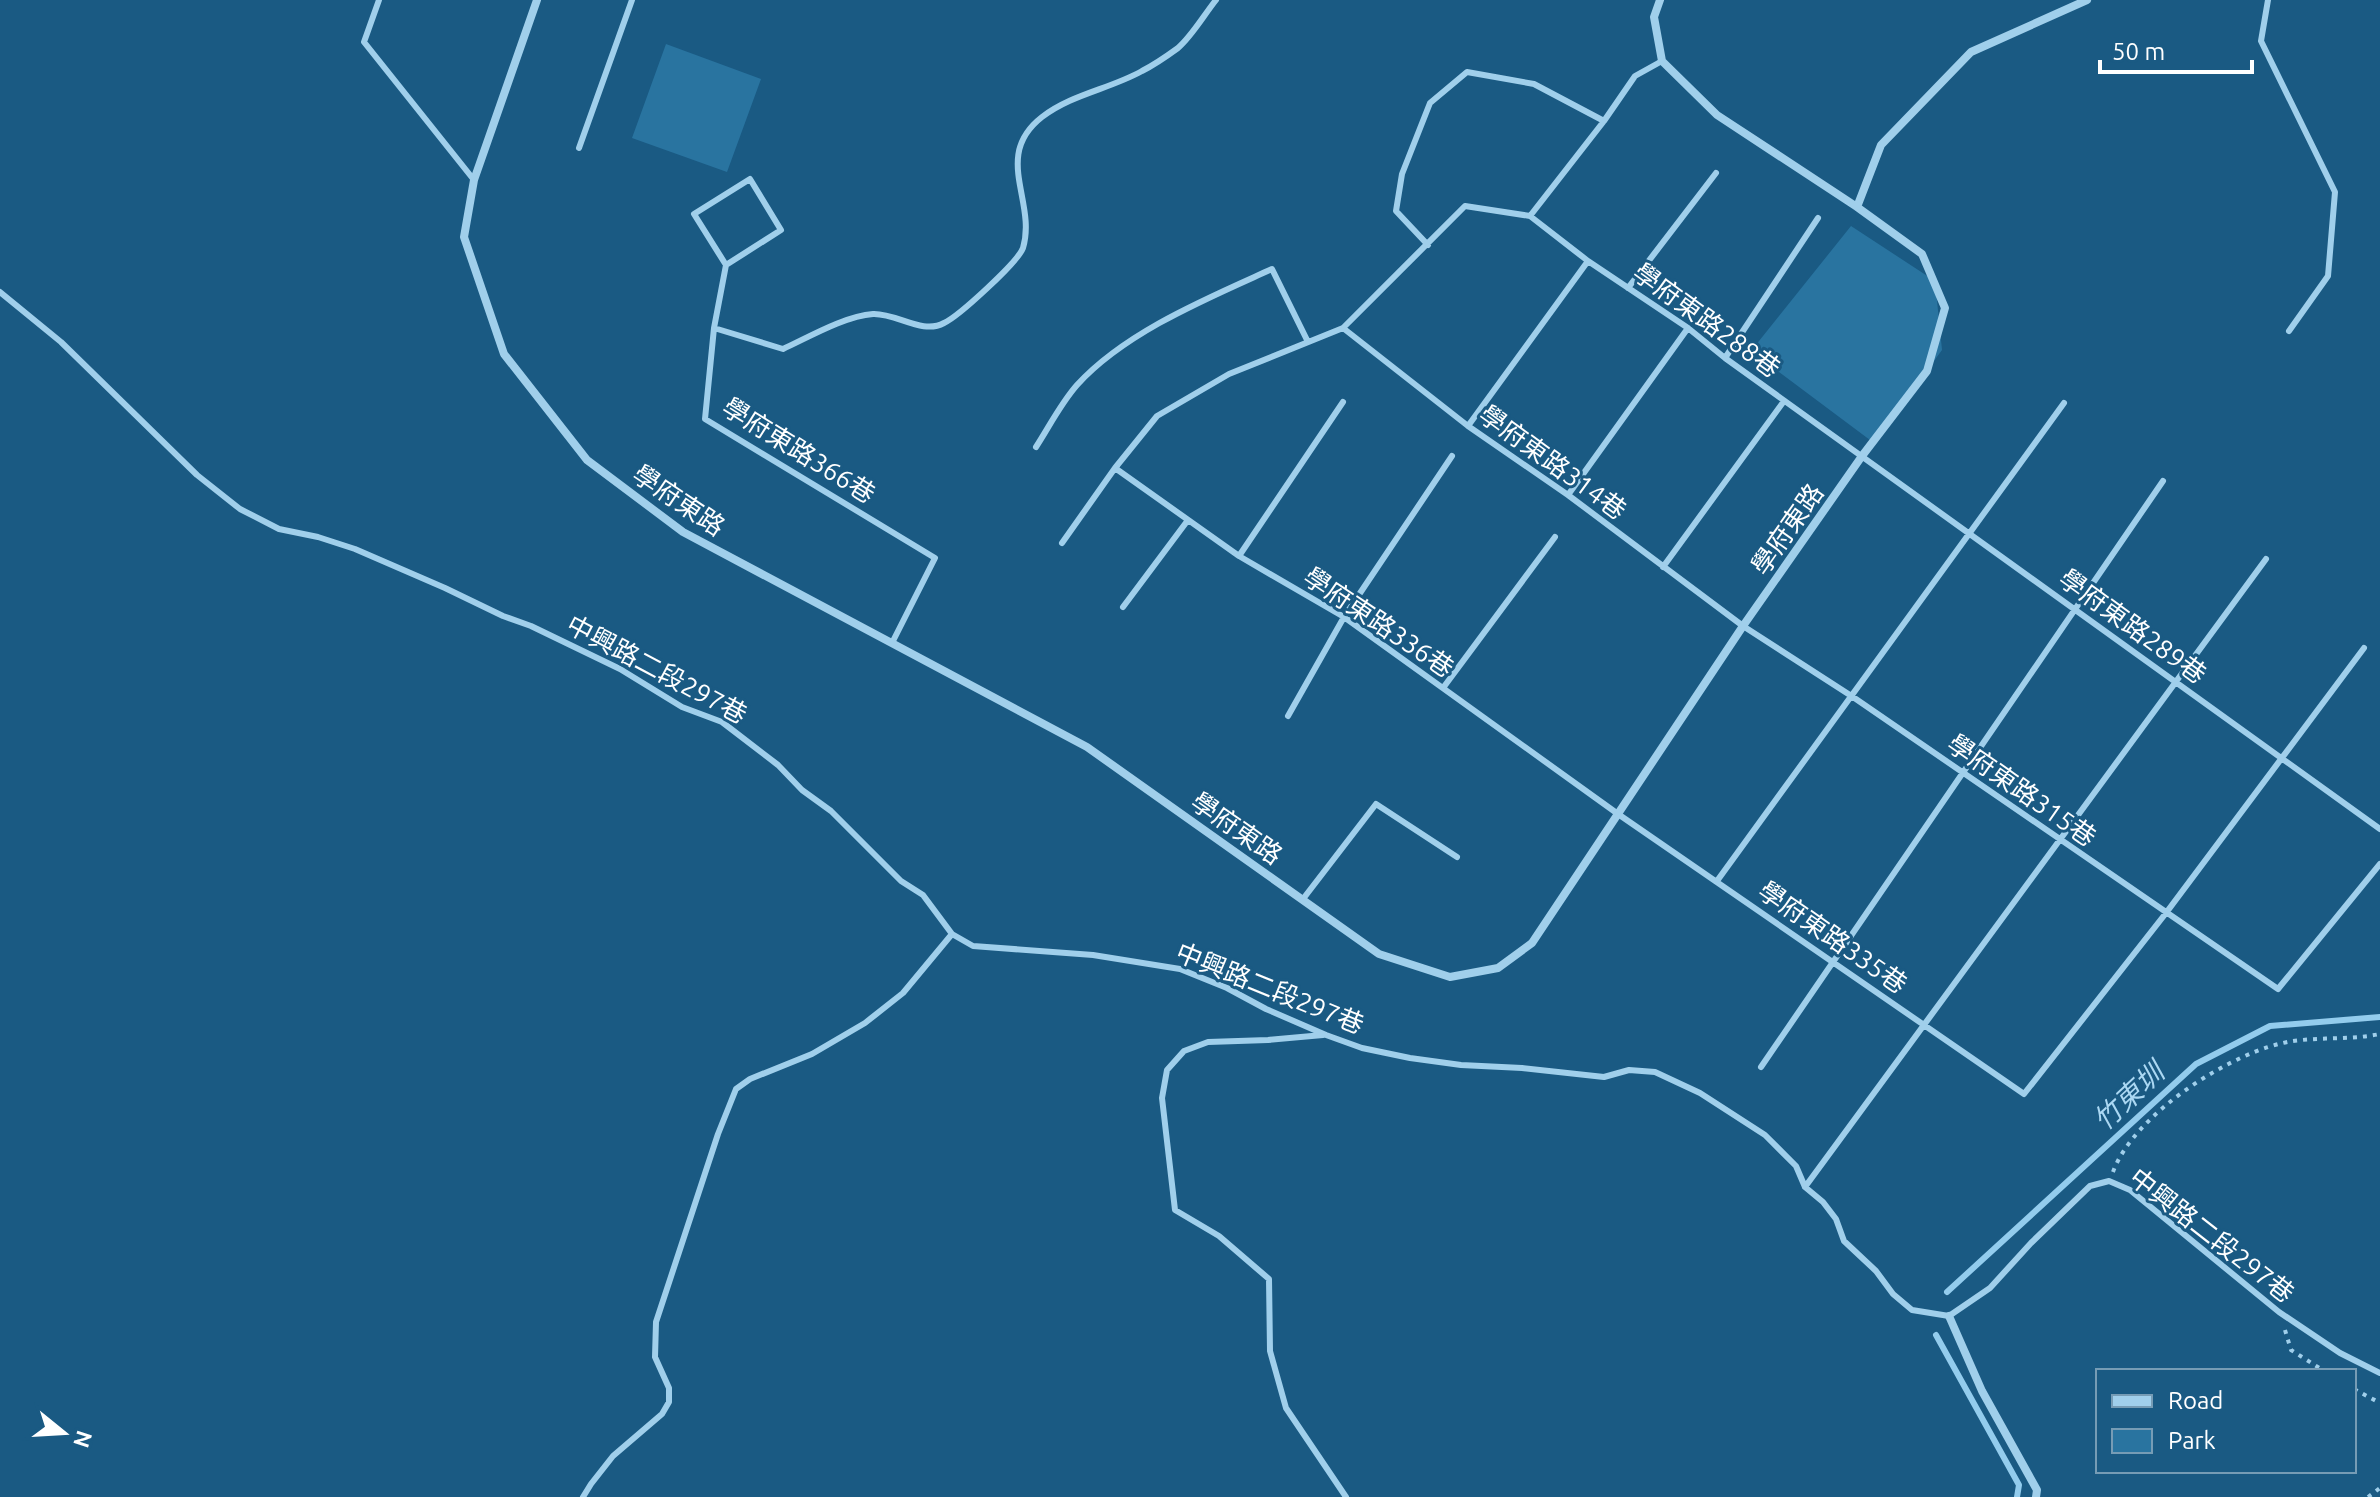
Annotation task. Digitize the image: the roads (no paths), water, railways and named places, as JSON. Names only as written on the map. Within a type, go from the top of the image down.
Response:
[{"type":"street","name":"學府東路","points":[[537,0],[474,180],[464,237],[504,354],[587,460],[683,532],[1087,747],[1379,954],[1450,977],[1498,968],[1532,943],[1743,626],[1862,456],[1927,371],[1945,308],[1922,254],[1857,207],[1717,115],[1662,61]]},
{"type":"street","points":[[1660,0],[1654,17],[1662,61]]},
{"type":"street","points":[[1857,207],[1881,145],[1971,52],[2087,0]]},
{"type":"street","points":[[1949,1316],[1982,1391],[2037,1490],[2036,1497]]},
{"type":"lane","points":[[379,0],[364,42],[474,180]]},
{"type":"lane","points":[[579,148],[632,0]]},
{"type":"lane","points":[[726,265],[781,230],[750,179],[694,214],[726,265],[714,328],[783,349],[855,317],[876,314],[929,327],[944,324],[975,299],[1022,251],[1026,229],[1017,166],[1021,140],[1042,117],[1076,97],[1141,72],[1179,47],[1216,0]]},
{"type":"lane","points":[[2268,0],[2261,41],[2335,192],[2328,276],[2289,331]]},
{"type":"lane","points":[[1062,543],[1115,468],[1157,416],[1229,374],[1343,328],[1465,206],[1530,216],[1635,76],[1662,61]]},
{"type":"lane","points":[[1428,245],[1396,211],[1402,174],[1430,103],[1467,72],[1534,84],[1604,121]]},
{"type":"lane","points":[[1628,288],[1716,173]]},
{"type":"lane","name":"學府東路288巷","points":[[1530,216],[1588,261],[1688,328],[1862,456]]},
{"type":"lane","points":[[1725,358],[1818,218]]},
{"type":"lane","points":[[1468,426],[1588,261]]},
{"type":"lane","points":[[1036,447],[1077,386],[1125,344],[1198,303],[1272,269],[1308,342]]},
{"type":"lane","name":"中興路二段297巷","points":[[0,292],[61,342],[197,475],[240,509],[279,529],[355,549],[531,626],[620,669],[682,707],[722,722],[831,811],[901,881],[923,895],[952,934],[973,946],[1093,955],[1180,969],[1326,1035],[1362,1048],[1410,1058],[1604,1077],[1629,1070],[1655,1072],[1700,1093],[1765,1135],[1796,1166],[1805,1187],[1823,1202],[1836,1219],[1844,1241],[1912,1310],[1949,1316],[1990,1288],[2090,1186],[2109,1181],[2130,1190],[2279,1312],[2340,1353],[2380,1373]]},
{"type":"lane","name":"學府東路366巷","points":[[714,328],[705,419],[935,558],[892,643]]},
{"type":"lane","name":"學府東路314巷","points":[[1343,328],[1468,426],[1568,495],[1743,626]]},
{"type":"lane","points":[[1568,495],[1688,328]]},
{"type":"lane","points":[[1663,567],[1784,401]]},
{"type":"lane","points":[[1239,556],[1343,402]]},
{"type":"lane","points":[[1717,881],[2064,403]]},
{"type":"lane","points":[[1288,716],[1344,617],[1452,456]]},
{"type":"lane","name":"學府東路289巷","points":[[1862,456],[2380,829]]},
{"type":"lane","name":"學府東路336巷","points":[[1115,468],[1239,556],[1344,617],[1618,814]]},
{"type":"lane","points":[[1761,1067],[2163,481]]},
{"type":"lane","points":[[1123,607],[1188,520]]},
{"type":"lane","points":[[1443,688],[1555,537]]},
{"type":"lane","points":[[1805,1187],[2266,559]]},
{"type":"lane","name":"學府東路315巷","points":[[1743,626],[1853,697],[2278,989],[2380,864]]},
{"type":"lane","points":[[2166,913],[2364,648]]},
{"type":"lane","points":[[1303,899],[1376,804],[1457,857]]},
{"type":"lane","name":"學府東路335巷","points":[[1618,814],[2024,1094],[2166,913]]},
{"type":"lane","points":[[583,1497],[613,1456],[662,1414],[669,1402],[669,1388],[655,1357],[656,1322],[718,1134],[736,1089],[750,1079],[812,1054],[865,1023],[903,993],[952,934]]},
{"type":"lane","points":[[1326,1035],[1208,1042],[1184,1051],[1167,1070],[1162,1098],[1175,1210],[1219,1236],[1269,1279],[1270,1351],[1286,1408],[1346,1497]]},
{"type":"waterway","name":"竹東圳","points":[[1947,1292],[2196,1064],[2270,1026],[2380,1017]]},
{"type":"waterway","name":"竹東圳","points":[[1936,1335],[2019,1485],[2017,1497]]}]
